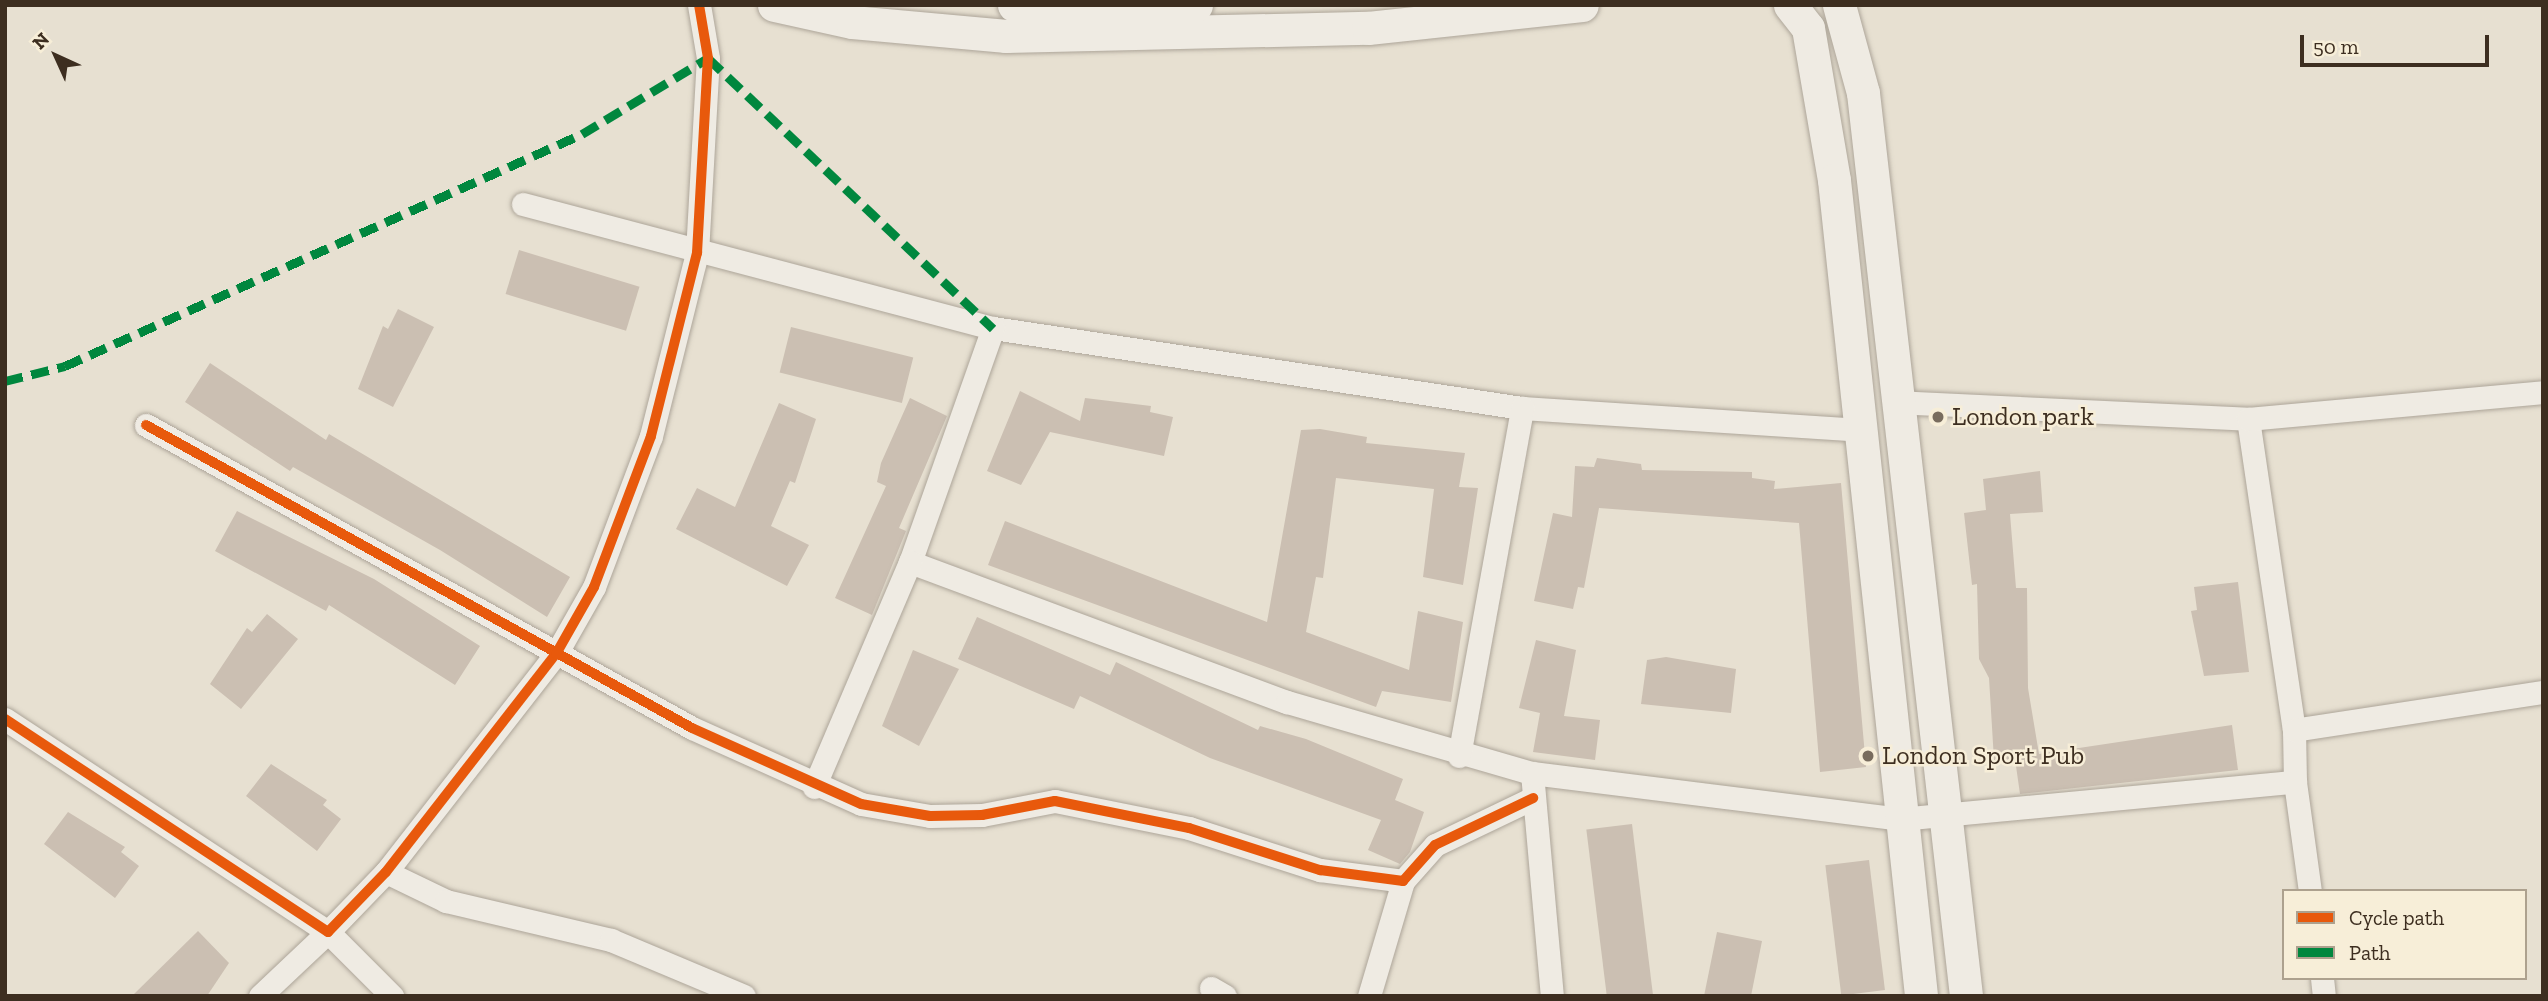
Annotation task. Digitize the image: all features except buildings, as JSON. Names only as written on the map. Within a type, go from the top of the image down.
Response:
[{"type":"main road","points":[[774,5],[852,22],[1006,36],[1368,28],[1582,5]]},
{"type":"main road","points":[[1014,5],[1196,5]]},
{"type":"main road","points":[[1790,5],[1808,28],[1816,63],[1860,430],[1899,819],[1921,996]]},
{"type":"main road","points":[[1839,5],[1863,93],[1894,402],[1948,814],[1966,996]]},
{"type":"street","points":[[260,996],[386,872],[556,654],[594,587],[651,436],[697,253],[708,58],[699,5]]},
{"type":"street","points":[[523,204],[697,253],[993,328],[1522,408],[1860,430]]},
{"type":"street","points":[[814,787],[910,562],[993,328]]},
{"type":"street","points":[[1894,402],[2248,419],[2543,392]]},
{"type":"street","points":[[1458,756],[1522,408]]},
{"type":"street","points":[[2248,419],[2294,730],[2295,782],[2310,889]]},
{"type":"street","points":[[146,425],[556,654],[814,787],[861,804],[930,816],[982,815],[1055,801],[1189,828],[1320,870],[1403,881]]},
{"type":"street","points":[[910,562],[1287,702],[1458,756],[1532,773],[1899,819],[2295,782]]},
{"type":"street","points":[[2294,730],[2543,692]]},
{"type":"street","points":[[5,719],[328,932],[392,996]]},
{"type":"street","points":[[1532,773],[1532,798],[1552,996]]},
{"type":"street","points":[[1369,996],[1403,881],[1434,845],[1532,798]]},
{"type":"street","points":[[386,872],[446,901],[611,940],[744,996]]},
{"type":"marked path","points":[[5,381],[65,366],[582,134],[708,58],[993,328]]},
{"type":"cycle path","points":[[5,719],[328,932],[386,872],[556,654],[594,587],[651,436],[697,253],[708,58],[699,5]]},
{"type":"cycle path","points":[[146,425],[692,728],[861,804],[930,816],[982,815],[1055,801],[1189,828],[1320,870],[1403,881],[1435,845],[1533,798]]},
{"type":"place","name":"London park","points":[[1938,417]]},
{"type":"place","name":"London Sport Pub","points":[[1868,756]]}]
